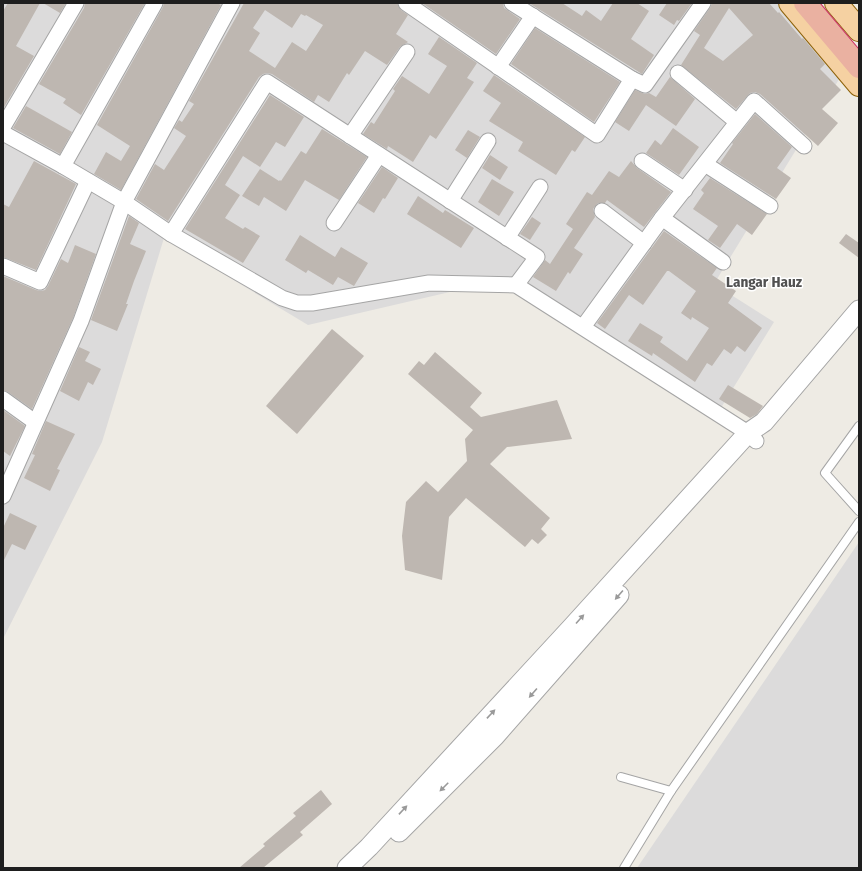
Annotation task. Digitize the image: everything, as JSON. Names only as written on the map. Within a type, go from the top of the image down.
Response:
[{"type":"highway","points":[[805,3],[859,67]]},
{"type":"highway","points":[[825,3],[859,44]]},
{"type":"main road","points":[[790,3],[859,85]]},
{"type":"main road","points":[[836,3],[859,30]]},
{"type":"street","points":[[3,127],[76,3]]},
{"type":"street","points":[[63,166],[155,3]]},
{"type":"street","points":[[3,496],[81,321],[124,202],[232,3]]},
{"type":"street","points":[[406,3],[597,135],[632,79]]},
{"type":"street","points":[[512,3],[632,79],[646,86],[703,3]]},
{"type":"street","points":[[498,68],[533,16]]},
{"type":"street","points":[[350,136],[407,52]]},
{"type":"street","points":[[678,73],[737,122]]},
{"type":"street","points":[[171,234],[267,82],[537,257],[516,285]]},
{"type":"street","points":[[583,328],[662,218],[754,101],[804,146]]},
{"type":"street","points":[[3,133],[124,202],[171,234],[282,298],[297,303],[312,303],[429,282],[516,285],[752,437]]},
{"type":"street","points":[[450,200],[488,141]]},
{"type":"street","points":[[334,223],[379,155]]},
{"type":"street","points":[[642,160],[685,190]]},
{"type":"street","points":[[705,164],[770,206]]},
{"type":"street","points":[[3,266],[40,282],[88,181]]},
{"type":"street","points":[[507,238],[540,187]]},
{"type":"street","points":[[602,211],[644,243]]},
{"type":"street","points":[[662,218],[722,262]]},
{"type":"street","points":[[364,868],[495,736],[859,310]]},
{"type":"street","points":[[3,399],[35,422]]},
{"type":"street","points":[[347,868],[752,437]]},
{"type":"lane","points":[[859,426],[825,473],[859,511]]},
{"type":"lane","points":[[624,868],[671,791],[859,522]]},
{"type":"lane","points":[[621,777],[671,791]]},
{"type":"shaded area","points":[[3,3],[778,3],[841,76],[714,284],[774,322],[719,411],[510,278],[308,325],[164,238],[102,442],[3,639]]},
{"type":"shaded area","points":[[859,542],[859,868],[637,868]]},
{"type":"building","points":[[8,3],[40,3],[16,46],[34,56],[3,109],[3,11]]},
{"type":"building","points":[[43,3],[66,3],[60,13]]},
{"type":"building","points":[[85,3],[145,3],[81,115],[63,103],[66,99],[39,84],[84,8]]},
{"type":"building","points":[[164,3],[217,3],[221,5],[121,190],[94,174],[106,152],[121,161],[130,146],[97,125]]},
{"type":"building","points":[[244,3],[397,3],[401,10],[408,15],[396,34],[408,42],[400,47],[387,65],[365,51],[349,75],[347,73],[329,102],[318,95],[314,102],[272,74],[267,73],[259,77],[168,221],[136,199],[155,164],[164,170],[186,136],[174,128],[179,120],[182,122],[194,104],[189,101]],"holes":[[[265,10],[292,28],[301,14],[306,15],[323,25],[306,51],[292,42],[275,68],[249,51],[260,33],[253,28]]]},
{"type":"building","points":[[422,3],[503,3],[504,8],[520,19],[496,54]]},
{"type":"building","points":[[529,3],[562,3],[582,16],[586,10],[601,21],[613,3],[637,3],[649,11],[631,39],[654,55],[642,74]]},
{"type":"building","points":[[667,3],[692,3],[679,21],[677,20],[674,25],[659,15]]},
{"type":"building","points":[[712,3],[769,3],[778,13],[779,12],[802,39],[803,38],[825,64],[820,69],[841,90],[822,109],[838,123],[818,146],[760,94],[755,92],[750,93],[736,109],[681,65],[700,35],[694,31]],"holes":[[[729,8],[753,35],[723,61],[704,48]]]},
{"type":"building","points":[[535,28],[620,82],[594,122],[511,64]]},
{"type":"building","points":[[439,37],[477,63],[467,78],[474,82],[436,139],[430,135],[413,162],[388,146],[387,149],[363,134],[371,122],[374,124],[395,91],[393,89],[402,76],[429,94],[447,66],[428,54]]},
{"type":"building","points":[[494,75],[585,137],[575,152],[572,150],[556,175],[518,151],[523,142],[489,121],[501,103],[483,91]]},
{"type":"building","points":[[670,77],[695,99],[676,126],[646,105],[629,131],[615,122],[635,90],[645,94],[649,93],[656,97]]},
{"type":"building","points":[[270,95],[304,117],[285,147],[276,142],[260,167],[243,156],[225,185],[240,195],[225,218],[243,229],[245,227],[260,236],[243,263],[185,229]]},
{"type":"building","points":[[26,106],[72,132],[60,154],[13,128]]},
{"type":"building","points":[[755,114],[792,147],[777,168],[791,178],[776,199],[720,163],[733,144],[732,143]]},
{"type":"building","points":[[673,128],[699,147],[679,175],[646,153],[655,140],[661,145]]},
{"type":"building","points":[[322,129],[367,157],[339,200],[305,180],[286,211],[264,197],[259,206],[242,196],[260,169],[281,181],[301,151],[306,154]]},
{"type":"building","points":[[468,130],[480,137],[467,158],[455,150]]},
{"type":"building","points":[[490,155],[508,167],[500,180],[482,168]]},
{"type":"building","points":[[34,161],[76,184],[36,270],[3,257],[3,204],[9,207]]},
{"type":"building","points":[[631,161],[637,168],[671,192],[644,227],[607,200],[605,203],[598,203],[593,209],[595,217],[574,248],[583,254],[570,274],[568,272],[556,291],[533,277],[545,260],[550,264],[573,229],[566,224],[587,192],[592,195],[609,171],[619,177]]},
{"type":"building","points":[[382,167],[398,178],[374,213],[358,203]]},
{"type":"building","points":[[710,178],[767,214],[752,235],[737,224],[720,248],[708,240],[718,226],[693,209],[704,193],[701,190]]},
{"type":"building","points":[[492,179],[514,192],[499,216],[478,202]]},
{"type":"building","points":[[418,196],[443,213],[445,210],[474,228],[461,248],[407,214]]},
{"type":"building","points":[[129,216],[139,223],[130,244],[146,251],[117,331],[91,320]]},
{"type":"building","points":[[532,217],[541,223],[530,240],[520,234]]},
{"type":"building","points":[[664,231],[717,268],[712,275],[736,291],[728,303],[762,328],[745,352],[737,346],[731,354],[724,349],[712,366],[707,363],[695,382],[653,353],[652,356],[628,341],[640,323],[663,337],[660,342],[687,361],[709,328],[692,317],[691,320],[681,313],[696,291],[669,271],[667,271],[643,305],[629,295],[605,329],[597,323]]},
{"type":"building","points":[[846,234],[859,243],[859,258],[839,243]]},
{"type":"building","points":[[300,235],[335,257],[341,247],[368,263],[354,286],[338,277],[333,285],[308,270],[306,273],[285,260]]},
{"type":"building","points":[[75,245],[96,254],[73,318],[32,409],[3,390],[3,276],[36,290],[45,290],[61,259],[68,263]]},
{"type":"building","points":[[332,329],[364,356],[297,434],[266,406]]},
{"type":"building","points":[[79,347],[90,352],[85,361],[101,369],[93,385],[88,382],[79,401],[60,391]]},
{"type":"building","points":[[435,352],[482,393],[470,407],[481,417],[557,400],[572,439],[507,447],[490,464],[550,518],[541,529],[547,535],[538,544],[532,539],[525,547],[466,498],[449,517],[442,580],[405,570],[402,536],[406,502],[426,481],[438,492],[467,461],[465,439],[473,430],[408,374],[419,361],[424,365]]},
{"type":"building","points":[[728,385],[763,406],[757,414],[750,418],[719,399]]},
{"type":"building","points":[[3,410],[25,426],[10,456],[3,451]]},
{"type":"building","points":[[46,421],[75,434],[57,469],[60,470],[50,491],[24,478],[35,455],[32,454]]},
{"type":"building","points":[[10,513],[37,526],[25,550],[12,544],[3,562],[3,528]]},
{"type":"building","points":[[321,790],[332,804],[300,832],[303,835],[263,868],[239,868],[265,846],[263,844],[296,816],[293,813]]},
{"type":"district","name":"Langar Hauz","points":[[764,282]]}]
